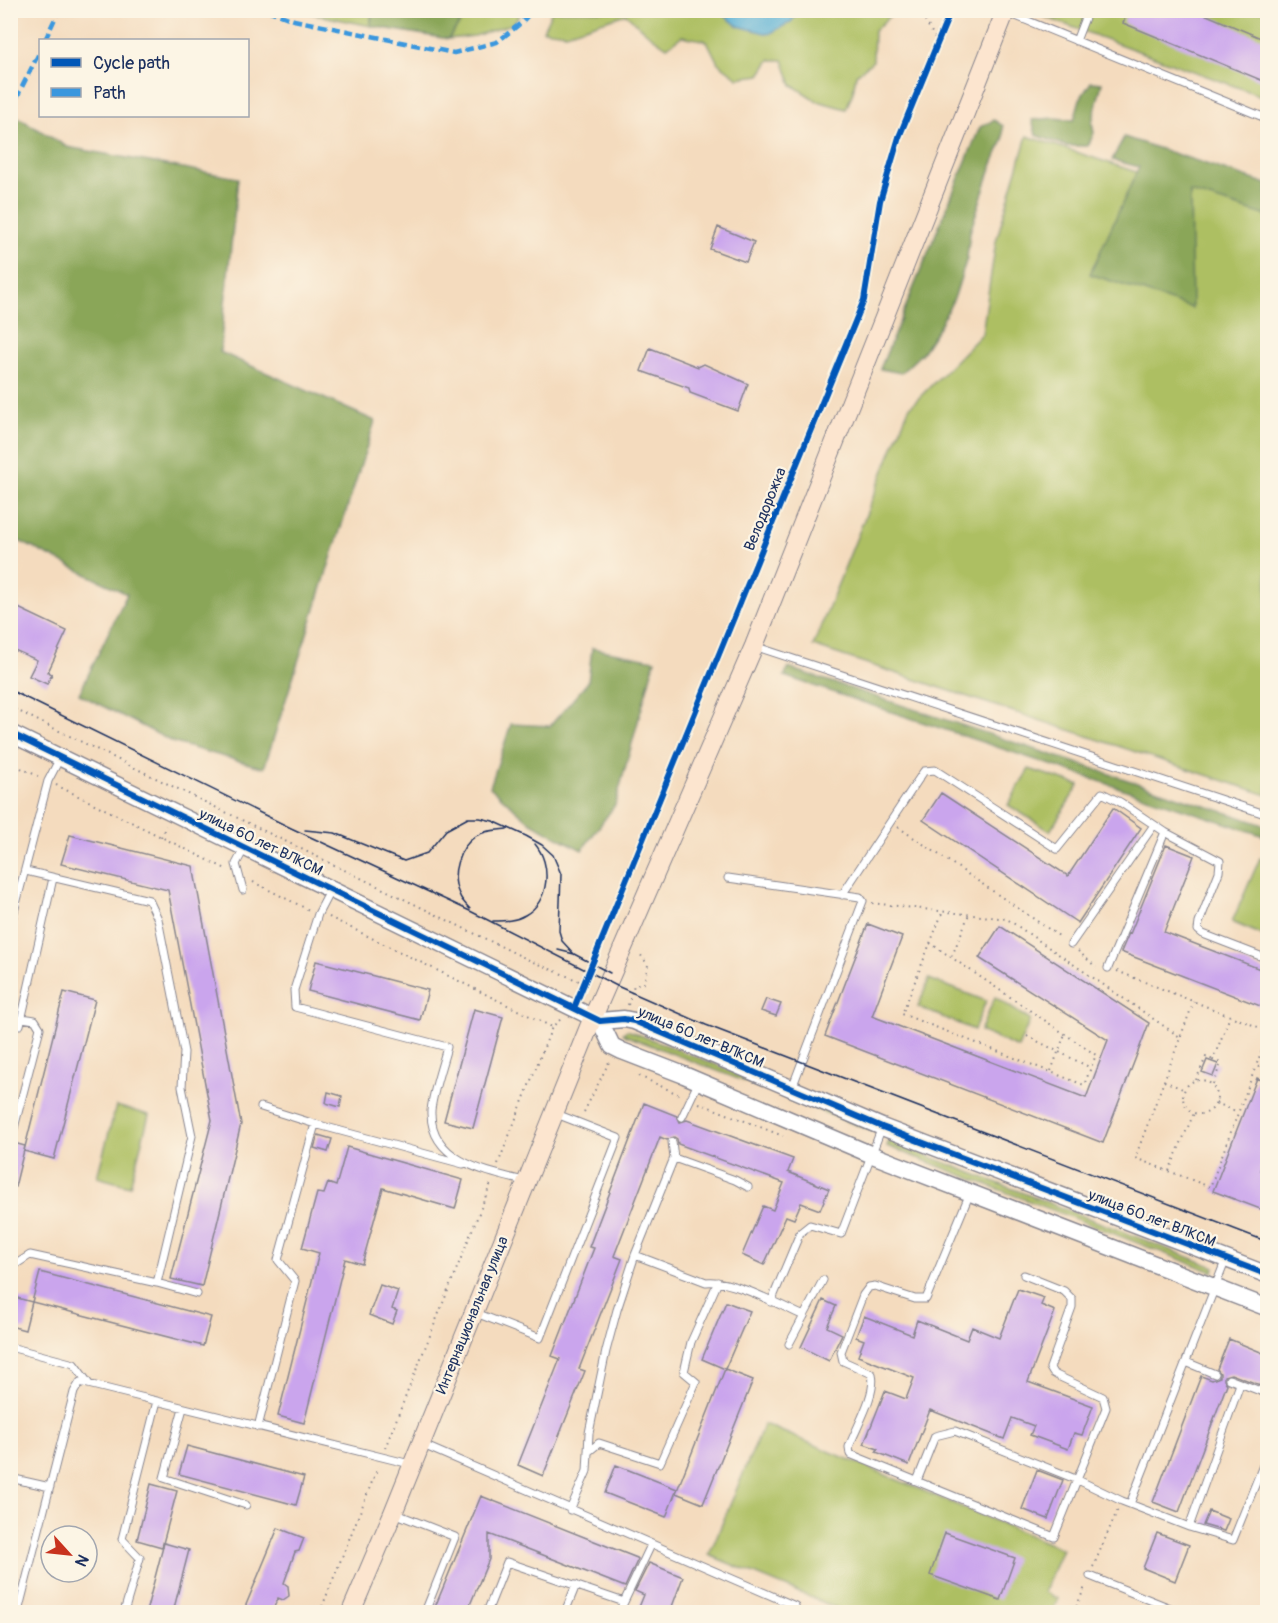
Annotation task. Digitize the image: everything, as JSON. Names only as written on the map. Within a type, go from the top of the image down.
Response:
[{"type":"main road","name":"Интернациональная улица","points":[[351,1612],[554,1113],[754,646],[1006,11]]},
{"type":"street","name":"улица 60 лет ВЛКСМ","points":[[10,733],[596,1019],[634,1020],[882,1127],[1268,1275]]},
{"type":"street","points":[[596,1019],[612,1046],[870,1154],[1268,1308]]},
{"type":"lane","points":[[1076,41],[1088,10]]},
{"type":"lane","points":[[1006,11],[1268,119]]},
{"type":"lane","points":[[754,646],[1268,815]]},
{"type":"lane","points":[[10,927],[48,781],[60,758]]},
{"type":"lane","points":[[842,895],[924,771],[929,769],[935,770],[1057,849],[1102,793],[1120,802],[1165,832],[1220,861],[1219,872],[1198,930],[1268,959]]},
{"type":"lane","points":[[1071,944],[1154,825]]},
{"type":"lane","points":[[1108,968],[1165,832]]},
{"type":"lane","points":[[243,890],[236,864],[245,847]]},
{"type":"lane","points":[[26,871],[149,900],[158,920],[184,1052],[182,1087],[192,1136],[157,1283]]},
{"type":"lane","points":[[10,1023],[20,1025],[53,878]]},
{"type":"lane","points":[[728,878],[860,897],[863,901],[792,1088]]},
{"type":"lane","points":[[331,889],[318,914],[294,990],[295,1007],[447,1047],[430,1113],[434,1133],[443,1147],[466,1165]]},
{"type":"lane","points":[[10,1127],[14,1128],[40,1028],[34,1020],[22,1018]]},
{"type":"lane","points":[[682,1118],[699,1081]]},
{"type":"lane","points":[[261,1107],[315,1124],[526,1181]]},
{"type":"lane","points":[[473,1311],[540,1338],[618,1138],[554,1113]]},
{"type":"lane","points":[[258,1427],[295,1281],[278,1260],[315,1124]]},
{"type":"lane","points":[[771,1302],[800,1233],[810,1225],[841,1234],[882,1127]]},
{"type":"lane","points":[[570,1509],[587,1471],[589,1433],[606,1351],[635,1255],[674,1158],[672,1142]]},
{"type":"lane","points":[[674,1158],[748,1187]]},
{"type":"lane","points":[[970,1193],[926,1299],[915,1299],[882,1287],[869,1287],[863,1295],[841,1352],[843,1360],[872,1374],[873,1381],[872,1392],[849,1447],[850,1454],[1054,1537],[1106,1408],[1103,1397],[1058,1376],[1050,1368],[1072,1307],[1072,1299],[1064,1291],[1024,1275]]},
{"type":"lane","points":[[10,1268],[30,1255],[197,1294]]},
{"type":"lane","points":[[635,1255],[706,1282],[718,1282],[804,1316]]},
{"type":"lane","points":[[1130,1504],[1226,1259]]},
{"type":"lane","points":[[789,1344],[823,1280]]},
{"type":"lane","points":[[588,1452],[599,1443],[660,1463],[696,1382],[684,1372],[686,1355],[718,1282]]},
{"type":"lane","points":[[10,1347],[74,1364],[90,1384]]},
{"type":"lane","points":[[1186,1362],[1215,1374]]},
{"type":"lane","points":[[1229,1379],[1268,1394]]},
{"type":"lane","points":[[18,1612],[74,1392],[80,1382],[412,1464]]},
{"type":"lane","points":[[1189,1527],[1240,1384]]},
{"type":"lane","points":[[124,1612],[140,1558],[122,1539],[157,1401]]},
{"type":"lane","points":[[183,1408],[164,1478],[246,1505]]},
{"type":"lane","points":[[916,1481],[935,1436],[955,1431],[1078,1480],[1122,1501],[1189,1527],[1233,1540],[1267,1456]]},
{"type":"lane","points":[[420,1444],[795,1606],[793,1612]]},
{"type":"lane","points":[[10,1478],[50,1486]]},
{"type":"lane","points":[[393,1513],[455,1537],[424,1612]]},
{"type":"lane","points":[[619,1612],[651,1545]]},
{"type":"lane","points":[[486,1612],[507,1562],[624,1602]]},
{"type":"lane","points":[[1090,1576],[1177,1612]]},
{"type":"lane","points":[[565,1612],[576,1586]]},
{"type":"path","points":[[926,10],[923,17],[938,43]]},
{"type":"path","points":[[933,54],[942,32]]},
{"type":"path","points":[[10,707],[522,957],[586,980],[574,1008],[552,1027],[320,1612]]},
{"type":"path","points":[[10,763],[552,1027]]},
{"type":"path","points":[[890,822],[1071,944],[1098,969]]},
{"type":"path","points":[[863,901],[1007,919],[1180,1037]]},
{"type":"path","points":[[930,943],[1096,1055],[1084,1085],[902,1014],[942,911]]},
{"type":"path","points":[[952,957],[969,914]]},
{"type":"path","points":[[1108,968],[1194,1001],[1268,1033],[1210,1187],[1135,1158],[1194,1001]]},
{"type":"path","points":[[1213,1060],[1230,1016]]},
{"type":"path","points":[[1050,1072],[1065,1034]]},
{"type":"path","points":[[1027,1036],[1090,1068]]},
{"type":"path","points":[[1196,1081],[1204,1081],[1212,1085],[1217,1092],[1216,1103],[1209,1112],[1194,1113],[1189,1110],[1184,1101],[1185,1090],[1196,1081],[1206,1057],[1221,1063],[1212,1085]]},
{"type":"path","points":[[1256,1066],[1268,1070]]},
{"type":"path","points":[[1164,1081],[1185,1090]]},
{"type":"path","points":[[1216,1103],[1238,1112]]},
{"type":"path","points":[[1169,1171],[1194,1113]]},
{"type":"path","points":[[1074,1612],[1122,1501]]},
{"type":"green space","points":[[372,10],[448,11],[460,23],[448,39],[371,26]]},
{"type":"green space","points":[[896,10],[874,31],[873,61],[856,75],[853,92],[846,109],[817,101],[792,85],[783,60],[770,60],[760,75],[738,78],[718,63],[707,41],[682,36],[667,47],[626,14],[566,33],[543,30],[552,11],[719,11],[738,26],[790,22],[799,11]]},
{"type":"green space","points":[[303,11],[371,11],[371,26],[313,14]]},
{"type":"green space","points":[[448,11],[523,11],[512,24],[475,36],[448,39],[460,23]]},
{"type":"green space","points":[[1028,11],[1267,11],[1267,98]]},
{"type":"green space","points":[[1091,82],[1102,83],[1092,123],[1094,133],[1088,146],[1066,146],[1036,135],[1032,120],[1054,118],[1074,120],[1080,99]]},
{"type":"green space","points":[[11,113],[67,147],[238,178],[220,352],[375,421],[264,768],[175,743],[79,694],[127,594],[15,539],[10,516]]},
{"type":"green space","points":[[994,120],[1003,126],[1003,140],[970,232],[967,258],[955,296],[922,353],[901,373],[880,369],[980,127]]},
{"type":"green space","points":[[1027,136],[1267,215],[1267,795],[813,646],[909,408],[982,334],[996,241]]},
{"type":"green space","points":[[1124,137],[1267,184],[1267,216],[1190,192],[1192,308],[1090,274],[1139,167],[1112,160]]},
{"type":"green space","points":[[592,648],[655,660],[615,805],[582,850],[531,823],[490,787],[511,724],[550,726],[588,682]]},
{"type":"green space","points":[[789,668],[1267,826],[1267,837],[784,676]]},
{"type":"green space","points":[[1029,769],[1079,785],[1050,831],[1008,805]]},
{"type":"green space","points":[[1260,858],[1267,861],[1267,937],[1232,922]]},
{"type":"green space","points":[[929,979],[986,1001],[974,1030],[918,1007]]},
{"type":"green space","points":[[995,997],[1030,1020],[1018,1048],[980,1031]]},
{"type":"green space","points":[[627,1030],[872,1126],[870,1130],[625,1035],[623,1033]]},
{"type":"green space","points":[[116,1106],[149,1115],[130,1186],[97,1177]]},
{"type":"green space","points":[[889,1141],[1214,1267],[1213,1272],[887,1146]]},
{"type":"green space","points":[[764,1424],[1062,1549],[1044,1592],[1058,1599],[1052,1612],[846,1612],[709,1555]]},
{"type":"water","points":[[719,11],[799,11],[791,22],[769,34],[738,26]]},
{"type":"building","points":[[1128,10],[1195,10],[1268,41],[1268,83],[1123,23]]},
{"type":"building","points":[[718,227],[754,242],[746,262],[710,249]]},
{"type":"building","points":[[650,348],[698,367],[704,364],[748,384],[738,411],[690,393],[689,388],[641,371]]},
{"type":"building","points":[[10,604],[67,631],[48,672],[52,674],[47,684],[29,676],[37,660],[10,648]]},
{"type":"building","points":[[941,793],[1068,876],[1113,808],[1141,828],[1078,923],[923,820]]},
{"type":"building","points":[[70,835],[193,866],[241,1124],[202,1286],[171,1279],[212,1120],[168,890],[61,864]]},
{"type":"building","points":[[1166,845],[1194,856],[1164,932],[1268,972],[1268,1009],[1121,952]]},
{"type":"building","points":[[868,924],[902,937],[872,1016],[1086,1098],[1108,1040],[979,958],[1000,926],[1149,1023],[1103,1143],[825,1036]]},
{"type":"building","points":[[316,961],[428,990],[420,1020],[308,991]]},
{"type":"building","points":[[64,992],[95,1000],[54,1159],[24,1151]]},
{"type":"building","points":[[766,999],[781,1004],[776,1016],[761,1011]]},
{"type":"building","points":[[474,1009],[503,1017],[473,1128],[444,1121]]},
{"type":"building","points":[[1207,1060],[1218,1064],[1213,1076],[1202,1072]]},
{"type":"building","points":[[1257,1078],[1268,1083],[1268,1151],[1260,1170],[1268,1173],[1268,1212],[1213,1191]]},
{"type":"building","points":[[328,1092],[342,1096],[340,1107],[326,1103]]},
{"type":"building","points":[[644,1103],[677,1116],[680,1122],[687,1120],[793,1159],[788,1172],[829,1189],[820,1210],[801,1203],[794,1219],[786,1216],[764,1265],[742,1255],[763,1206],[773,1210],[784,1183],[678,1144],[674,1137],[667,1140],[660,1137],[614,1256],[622,1259],[579,1369],[585,1371],[543,1476],[518,1465],[560,1359],[552,1356],[594,1248],[589,1247]]},
{"type":"building","points":[[318,1135],[332,1139],[328,1152],[314,1148]]},
{"type":"building","points":[[10,1142],[25,1146],[15,1187],[10,1187]]},
{"type":"building","points":[[347,1147],[463,1180],[455,1209],[383,1188],[362,1264],[345,1259],[304,1423],[278,1416],[319,1253],[302,1248],[317,1193],[324,1194],[328,1183],[336,1186]]},
{"type":"building","points":[[40,1272],[211,1317],[203,1346],[32,1302]]},
{"type":"building","points":[[380,1285],[398,1291],[392,1309],[397,1311],[392,1324],[369,1315]]},
{"type":"building","points":[[1018,1289],[1044,1298],[1041,1305],[1055,1311],[1028,1382],[1093,1406],[1082,1435],[1074,1433],[1068,1449],[1030,1435],[1034,1426],[1012,1418],[1004,1439],[930,1410],[909,1465],[876,1452],[878,1449],[864,1444],[885,1391],[906,1399],[914,1378],[858,1356],[864,1340],[856,1337],[864,1316],[912,1335],[917,1320],[967,1340],[972,1327],[999,1338]]},
{"type":"building","points":[[10,1296],[32,1302],[25,1330],[10,1326]]},
{"type":"building","points":[[823,1300],[836,1306],[827,1327],[842,1334],[829,1361],[801,1347]]},
{"type":"building","points":[[726,1302],[750,1311],[725,1369],[702,1359]]},
{"type":"building","points":[[1229,1339],[1268,1355],[1268,1388],[1231,1374],[1224,1376],[1227,1384],[1179,1512],[1153,1502],[1201,1376],[1212,1380],[1220,1377],[1217,1369]]},
{"type":"building","points":[[725,1369],[753,1380],[703,1504],[676,1493]]},
{"type":"building","points":[[187,1446],[304,1477],[296,1505],[179,1474]]},
{"type":"building","points":[[616,1465],[677,1489],[666,1517],[605,1493]]},
{"type":"building","points":[[1037,1470],[1063,1480],[1048,1519],[1022,1509]]},
{"type":"building","points":[[151,1484],[177,1491],[162,1547],[137,1540]]},
{"type":"building","points":[[481,1496],[637,1558],[625,1587],[489,1534],[489,1559],[467,1612],[433,1612]]},
{"type":"building","points":[[1209,1511],[1229,1519],[1224,1531],[1203,1525]]},
{"type":"building","points":[[278,1528],[304,1538],[299,1551],[295,1552],[284,1583],[288,1586],[289,1596],[283,1600],[278,1598],[272,1612],[243,1612]]},
{"type":"building","points":[[945,1533],[1015,1558],[1000,1600],[930,1575]]},
{"type":"building","points":[[1157,1533],[1189,1545],[1175,1581],[1143,1568]]},
{"type":"building","points":[[164,1543],[189,1550],[173,1612],[146,1612]]},
{"type":"building","points":[[649,1563],[683,1577],[670,1612],[637,1612],[644,1595],[635,1591]]},
{"type":"tram line","points":[[10,690],[291,828],[472,912],[617,986],[706,1025],[1268,1242]]},
{"type":"tram line","points":[[305,830],[335,833],[404,861],[427,853],[446,830],[468,818],[493,821],[526,836],[542,845],[553,855],[561,874],[559,931],[562,941],[574,954]]},
{"type":"tram line","points":[[470,909],[456,887],[456,870],[460,855],[464,847],[476,836],[507,829]]},
{"type":"tram line","points":[[493,921],[521,917],[540,901],[544,892],[546,872],[535,844]]},
{"type":"tram line","points":[[558,950],[574,954],[610,973]]},
{"type":"marked path","points":[[45,39],[59,10]]},
{"type":"marked path","points":[[267,10],[294,20],[454,53],[497,42],[533,10]]},
{"type":"marked path","points":[[10,111],[39,53]]},
{"type":"cycle path","name":"Велодорожка","points":[[574,1008],[864,300],[880,201],[899,137],[951,10]]},
{"type":"cycle path","points":[[10,733],[600,1021],[624,1019],[634,1021],[882,1127],[1268,1275]]}]
